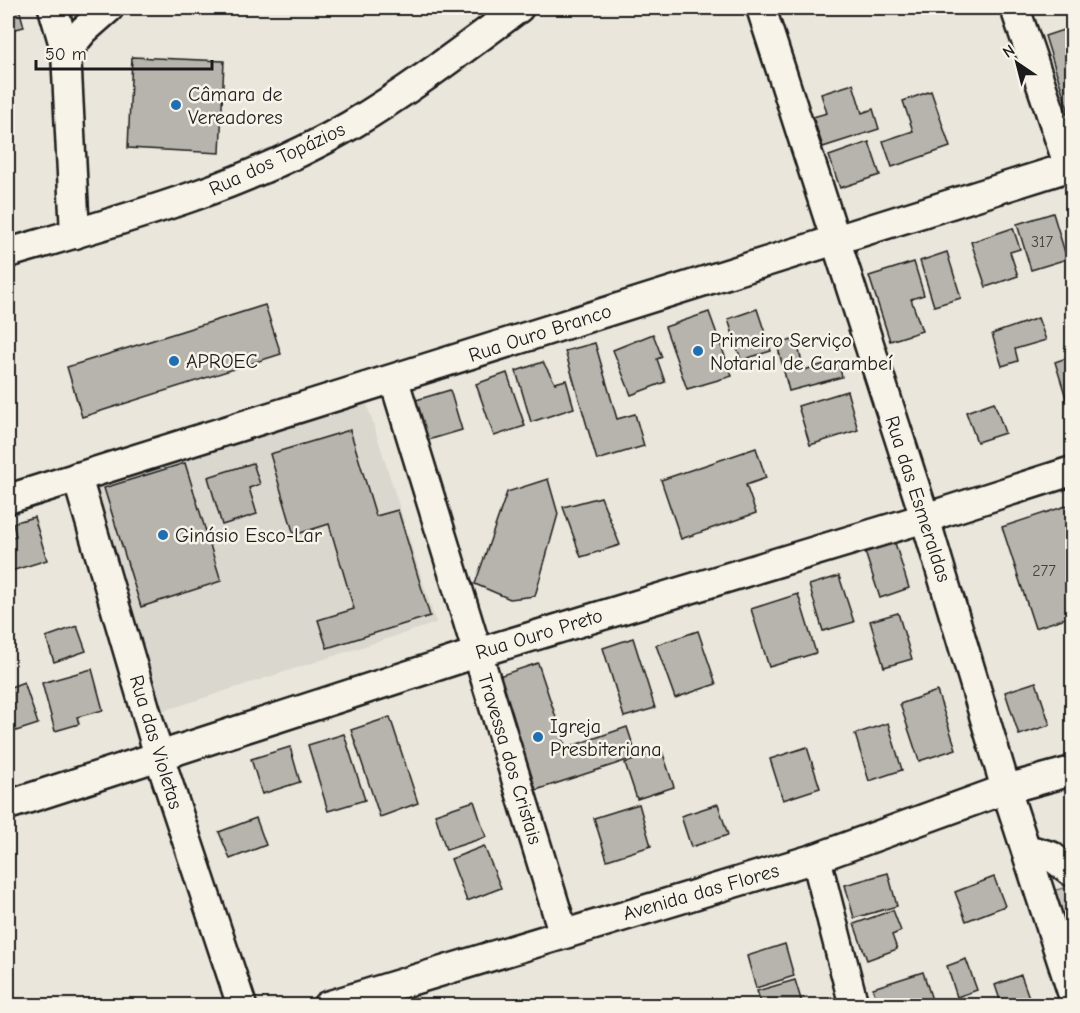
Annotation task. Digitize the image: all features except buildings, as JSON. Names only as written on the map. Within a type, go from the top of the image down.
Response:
[{"type":"street","points":[[52,8],[66,52],[75,234]]},
{"type":"street","points":[[66,52],[84,30],[109,8]]},
{"type":"street","name":"Rua dos Topázios","points":[[8,253],[202,194],[287,158],[350,126],[391,101],[519,8]]},
{"type":"street","name":"Rua das Esmeraldas","points":[[761,8],[925,518],[1006,789],[1072,992]]},
{"type":"street","points":[[1015,8],[1071,166]]},
{"type":"street","name":"Rua Ouro Branco","points":[[8,500],[1071,166]]},
{"type":"street","name":"Travessa dos Cristais","points":[[394,380],[563,932]]},
{"type":"street","name":"Rua Ouro Preto","points":[[8,805],[477,652],[925,518],[1072,471]]},
{"type":"street","name":"Rua das Violetas","points":[[77,477],[159,756],[242,1005]]},
{"type":"street","name":"Avenida das Flores","points":[[327,1005],[563,932],[816,858],[1006,789],[1072,771]]},
{"type":"street","points":[[1026,849],[1051,856],[1072,872]]},
{"type":"street","points":[[816,858],[854,1005]]},
{"type":"shaded area","points":[[365,398],[436,623],[163,711],[91,486]]},
{"type":"shaded area","points":[[1063,888],[1072,891],[1072,980],[1053,891]]},
{"type":"place","name":"Câmara de Vereadores","points":[[176,105]]},
{"type":"place","name":"Primeiro Serviço Notarial de Carambeí","points":[[698,351]]},
{"type":"place","name":"APROEC","points":[[174,361]]},
{"type":"place","name":"Ginásio Esco-Lar","points":[[163,535]]},
{"type":"place","name":"Igreja Presbiteriana","points":[[538,737]]}]
